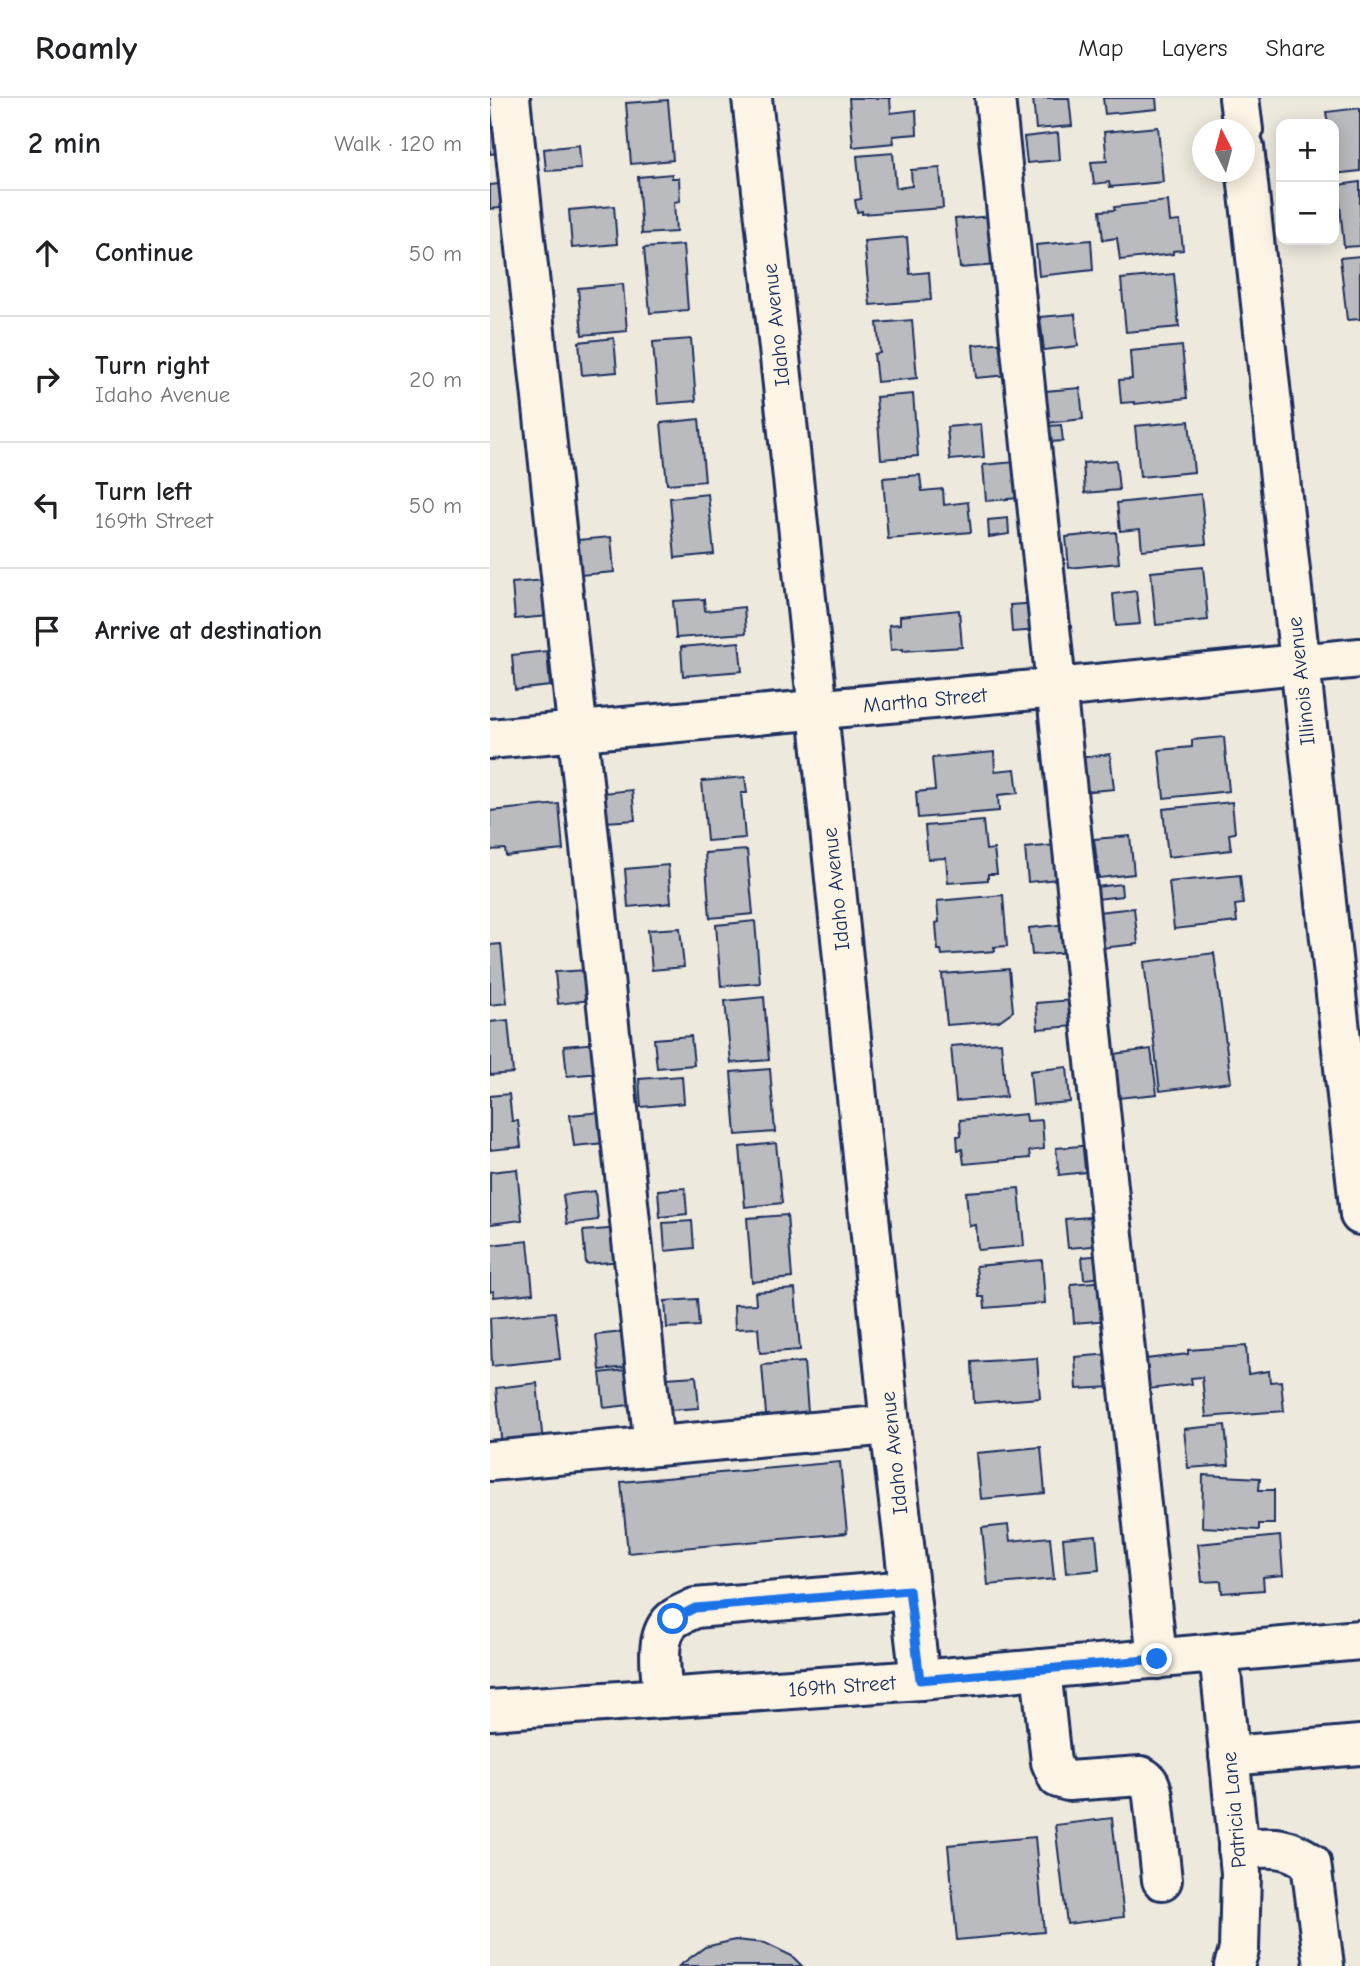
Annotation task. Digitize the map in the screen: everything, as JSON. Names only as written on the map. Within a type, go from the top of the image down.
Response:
[{"type":"street","points":[[510,98],[654,1446]]},
{"type":"street","name":"Idaho Avenue","points":[[752,98],[818,709],[890,1425],[920,1680]]},
{"type":"street","points":[[995,98],[1157,1659]]},
{"type":"street","points":[[1239,98],[1242,119]]},
{"type":"street","name":"Illinois Avenue","points":[[1248,182],[1360,1215]]},
{"type":"street","name":"Martha Street","points":[[490,739],[1360,658]]},
{"type":"street","points":[[490,1461],[890,1425]]},
{"type":"street","points":[[663,1698],[660,1657],[662,1636],[673,1619],[695,1608],[909,1590]]},
{"type":"street","name":"169th Street","points":[[490,1710],[920,1680],[1360,1640]]},
{"type":"street","name":"Patricia Lane","points":[[1219,1653],[1241,1873],[1239,1950],[1234,1966]]},
{"type":"street","points":[[1041,1669],[1054,1771],[1058,1778],[1068,1781],[1141,1776],[1146,1778],[1151,1785],[1153,1796],[1162,1880]]},
{"type":"street","points":[[1229,1756],[1360,1745]]},
{"type":"street","points":[[1238,1849],[1290,1850],[1311,1863],[1324,1966]]},
{"type":"building","points":[[849,98],[890,98],[891,113],[916,110],[917,134],[893,136],[894,143],[853,147]]},
{"type":"building","points":[[1033,98],[1069,98],[1072,126],[1036,129]]},
{"type":"building","points":[[1103,98],[1156,98],[1157,109],[1105,114]]},
{"type":"building","points":[[668,100],[673,160],[631,164],[626,103]]},
{"type":"building","points":[[1360,108],[1360,171],[1339,173],[1339,119],[1327,119],[1326,112]]},
{"type":"building","points":[[500,112],[504,152],[490,154],[490,113]]},
{"type":"building","points":[[1158,127],[1163,182],[1110,187],[1109,182],[1094,184],[1091,162],[1107,161],[1104,132]]},
{"type":"building","points":[[1058,133],[1060,160],[1027,163],[1024,137]]},
{"type":"building","points":[[579,145],[581,169],[546,171],[544,149]]},
{"type":"building","points":[[893,153],[896,188],[912,186],[911,170],[940,168],[943,208],[862,214],[862,211],[857,212],[855,200],[861,199],[857,156]]},
{"type":"building","points":[[672,174],[672,178],[679,178],[680,201],[674,202],[676,232],[642,234],[638,177]]},
{"type":"building","points":[[1360,182],[1360,246],[1344,247],[1339,185]]},
{"type":"building","points":[[508,183],[510,207],[490,209],[490,185]]},
{"type":"building","points":[[1168,201],[1170,222],[1180,221],[1183,250],[1173,251],[1173,254],[1120,260],[1117,238],[1103,240],[1100,211]]},
{"type":"building","points":[[614,206],[617,244],[572,248],[569,210]]},
{"type":"building","points":[[993,216],[997,265],[960,268],[955,219]]},
{"type":"building","points":[[907,237],[910,274],[929,272],[931,300],[870,305],[864,241]]},
{"type":"building","points":[[1091,240],[1093,270],[1039,276],[1036,245]]},
{"type":"building","points":[[683,245],[688,310],[650,313],[644,248]]},
{"type":"building","points":[[1360,256],[1360,319],[1347,320],[1340,258]]},
{"type":"building","points":[[1174,274],[1179,327],[1126,332],[1121,279]]},
{"type":"building","points":[[623,284],[627,331],[582,335],[578,288]]},
{"type":"building","points":[[1075,314],[1078,346],[1044,350],[1040,317]]},
{"type":"building","points":[[912,320],[917,378],[877,382],[874,354],[880,353],[877,323]]},
{"type":"building","points":[[614,338],[617,372],[582,375],[579,342]]},
{"type":"building","points":[[691,339],[696,401],[658,404],[653,342]]},
{"type":"building","points":[[1006,342],[1008,375],[976,378],[973,345]]},
{"type":"building","points":[[1182,346],[1187,398],[1121,403],[1119,380],[1132,379],[1130,351]]},
{"type":"building","points":[[1080,388],[1083,419],[1047,423],[1045,391]]},
{"type":"building","points":[[913,394],[918,456],[881,459],[876,397]]},
{"type":"building","points":[[699,419],[705,481],[667,484],[661,423]]},
{"type":"building","points":[[1189,421],[1194,472],[1140,477],[1135,426]]},
{"type":"building","points":[[981,424],[984,457],[950,460],[947,427]]},
{"type":"building","points":[[1061,425],[1063,441],[1050,442],[1048,426]]},
{"type":"building","points":[[1116,460],[1119,490],[1085,493],[1083,463]]},
{"type":"building","points":[[1015,462],[1018,498],[986,501],[983,465]]},
{"type":"building","points":[[920,475],[922,491],[943,489],[944,505],[968,502],[971,532],[888,539],[883,478]]},
{"type":"building","points":[[708,494],[714,554],[675,558],[670,498]]},
{"type":"building","points":[[1201,494],[1206,544],[1142,550],[1140,529],[1120,531],[1117,503]]},
{"type":"building","points":[[1008,518],[1009,534],[989,537],[988,520]]},
{"type":"building","points":[[1116,532],[1119,563],[1069,568],[1066,537]]},
{"type":"building","points":[[611,537],[614,572],[580,575],[578,540]]},
{"type":"building","points":[[1203,567],[1208,620],[1156,625],[1151,572]]},
{"type":"building","points":[[545,580],[549,616],[515,619],[512,583]]},
{"type":"building","points":[[1136,591],[1140,624],[1116,626],[1113,594]]},
{"type":"building","points":[[704,599],[705,611],[744,607],[746,633],[676,638],[673,601]]},
{"type":"building","points":[[1038,603],[1040,630],[1012,632],[1010,605]]},
{"type":"building","points":[[959,610],[962,647],[891,650],[889,625],[900,624],[900,616]]},
{"type":"building","points":[[739,642],[742,671],[683,676],[681,647]]},
{"type":"building","points":[[547,651],[550,686],[515,690],[512,655]]},
{"type":"building","points":[[1224,737],[1229,791],[1164,798],[1159,750],[1192,747],[1192,740]]},
{"type":"building","points":[[994,752],[995,771],[1015,769],[1018,793],[998,795],[999,811],[918,818],[916,792],[935,790],[932,758]]},
{"type":"building","points":[[1110,754],[1114,789],[1081,792],[1078,758]]},
{"type":"building","points":[[745,777],[747,793],[741,793],[745,838],[707,841],[702,781]]},
{"type":"building","points":[[632,790],[635,820],[606,822],[603,793]]},
{"type":"building","points":[[1232,802],[1235,833],[1229,834],[1231,850],[1168,857],[1163,809]]},
{"type":"building","points":[[559,804],[563,850],[506,856],[505,849],[490,850],[490,811]]},
{"type":"building","points":[[983,821],[986,850],[994,849],[997,874],[988,874],[988,880],[948,883],[946,858],[928,859],[925,826]]},
{"type":"building","points":[[1130,836],[1134,874],[1099,878],[1094,839]]},
{"type":"building","points":[[1056,845],[1058,879],[1028,882],[1025,848]]},
{"type":"building","points":[[747,850],[753,914],[710,918],[705,853]]},
{"type":"building","points":[[668,865],[671,903],[628,907],[625,869]]},
{"type":"building","points":[[1240,875],[1243,904],[1235,905],[1237,922],[1174,929],[1169,882]]},
{"type":"building","points":[[1121,884],[1122,896],[1097,899],[1096,887]]},
{"type":"building","points":[[1003,895],[1007,946],[994,947],[995,951],[942,955],[941,950],[938,950],[937,901]]},
{"type":"building","points":[[1134,908],[1138,944],[1101,948],[1098,912]]},
{"type":"building","points":[[755,921],[760,983],[721,986],[716,925]]},
{"type":"building","points":[[1068,924],[1070,952],[1032,955],[1029,928]]},
{"type":"building","points":[[680,928],[684,967],[652,970],[648,930]]},
{"type":"building","points":[[501,944],[507,1003],[490,1005],[490,945]]},
{"type":"building","points":[[1214,953],[1231,1082],[1160,1091],[1144,962]]},
{"type":"building","points":[[1009,969],[1013,1011],[999,1021],[947,1025],[942,974]]},
{"type":"building","points":[[588,970],[591,1000],[558,1004],[555,972]]},
{"type":"building","points":[[764,997],[769,1060],[731,1063],[725,1001]]},
{"type":"building","points":[[1072,1000],[1074,1026],[1038,1029],[1036,1003]]},
{"type":"building","points":[[508,1020],[513,1073],[490,1075],[490,1022]]},
{"type":"building","points":[[691,1036],[694,1065],[657,1068],[654,1039]]},
{"type":"building","points":[[1001,1042],[1006,1097],[956,1101],[951,1046]]},
{"type":"building","points":[[597,1043],[600,1073],[567,1076],[564,1046]]},
{"type":"building","points":[[1151,1049],[1157,1094],[1118,1098],[1113,1054]]},
{"type":"building","points":[[1067,1067],[1070,1102],[1033,1105],[1030,1071]]},
{"type":"building","points":[[770,1069],[775,1132],[736,1135],[731,1072]]},
{"type":"building","points":[[682,1076],[684,1103],[641,1107],[639,1079]]},
{"type":"building","points":[[509,1094],[512,1121],[518,1121],[521,1147],[490,1150],[490,1096]]},
{"type":"building","points":[[602,1112],[605,1143],[574,1146],[570,1115]]},
{"type":"building","points":[[1026,1114],[1027,1121],[1042,1120],[1044,1149],[1029,1151],[1030,1158],[964,1164],[962,1149],[958,1150],[960,1120]]},
{"type":"building","points":[[776,1143],[782,1203],[745,1207],[740,1147]]},
{"type":"building","points":[[1093,1145],[1095,1171],[1059,1175],[1056,1148]]},
{"type":"building","points":[[517,1169],[522,1220],[490,1224],[490,1172]]},
{"type":"building","points":[[685,1188],[687,1214],[660,1217],[658,1190]]},
{"type":"building","points":[[1019,1188],[1024,1246],[978,1250],[976,1225],[969,1226],[966,1192]]},
{"type":"building","points":[[595,1191],[598,1220],[567,1224],[563,1195]]},
{"type":"building","points":[[787,1215],[792,1278],[752,1282],[747,1218]]},
{"type":"building","points":[[1103,1216],[1105,1245],[1068,1248],[1065,1219]]},
{"type":"building","points":[[692,1221],[694,1248],[665,1251],[663,1223]]},
{"type":"building","points":[[621,1228],[624,1261],[586,1264],[583,1231]]},
{"type":"building","points":[[528,1241],[533,1293],[494,1297],[494,1291],[490,1292],[490,1245]]},
{"type":"building","points":[[1104,1255],[1106,1277],[1084,1279],[1082,1257]]},
{"type":"building","points":[[1042,1260],[1045,1303],[985,1308],[984,1297],[979,1297],[976,1266]]},
{"type":"building","points":[[1106,1281],[1109,1320],[1074,1323],[1071,1284]]},
{"type":"building","points":[[795,1289],[800,1350],[760,1353],[758,1328],[735,1329],[734,1305],[756,1304],[755,1292]]},
{"type":"building","points":[[697,1299],[699,1326],[667,1328],[665,1301]]},
{"type":"building","points":[[555,1312],[560,1359],[492,1366],[490,1318]]},
{"type":"building","points":[[632,1331],[635,1366],[600,1370],[596,1335]]},
{"type":"building","points":[[1246,1346],[1248,1374],[1269,1371],[1270,1382],[1281,1381],[1284,1411],[1206,1417],[1202,1377],[1191,1378],[1192,1384],[1149,1389],[1146,1359],[1188,1354],[1188,1350]]},
{"type":"building","points":[[1111,1354],[1113,1387],[1077,1389],[1075,1357]]},
{"type":"building","points":[[1037,1358],[1040,1398],[974,1403],[972,1362]]},
{"type":"building","points":[[804,1362],[809,1425],[767,1427],[762,1365]]},
{"type":"building","points":[[634,1369],[638,1404],[604,1408],[600,1373]]},
{"type":"building","points":[[696,1376],[699,1408],[669,1410],[666,1378]]},
{"type":"building","points":[[537,1383],[543,1443],[502,1447],[496,1388]]},
{"type":"building","points":[[1225,1425],[1229,1465],[1188,1468],[1184,1429]]},
{"type":"building","points":[[1041,1447],[1045,1493],[981,1499],[977,1453]]},
{"type":"building","points":[[840,1462],[847,1533],[628,1553],[621,1482]]},
{"type":"building","points":[[1203,1475],[1260,1478],[1259,1490],[1274,1490],[1274,1524],[1259,1524],[1259,1530],[1202,1527]]},
{"type":"building","points":[[1008,1525],[1010,1541],[1050,1537],[1054,1579],[988,1585],[982,1528]]},
{"type":"building","points":[[1096,1535],[1099,1570],[1066,1573],[1063,1538]]},
{"type":"building","points":[[1280,1536],[1283,1575],[1263,1577],[1264,1590],[1222,1593],[1221,1581],[1202,1582],[1198,1544]]},
{"type":"building","points":[[1112,1818],[1124,1917],[1067,1924],[1055,1825]]},
{"type":"building","points":[[1035,1837],[1044,1932],[957,1940],[948,1845]]},
{"type":"building","points":[[735,1940],[765,1943],[792,1956],[802,1966],[679,1966],[705,1947]]},
{"type":"route","points":[[673,1619],[695,1608],[909,1590],[920,1680],[1157,1659]]}]
